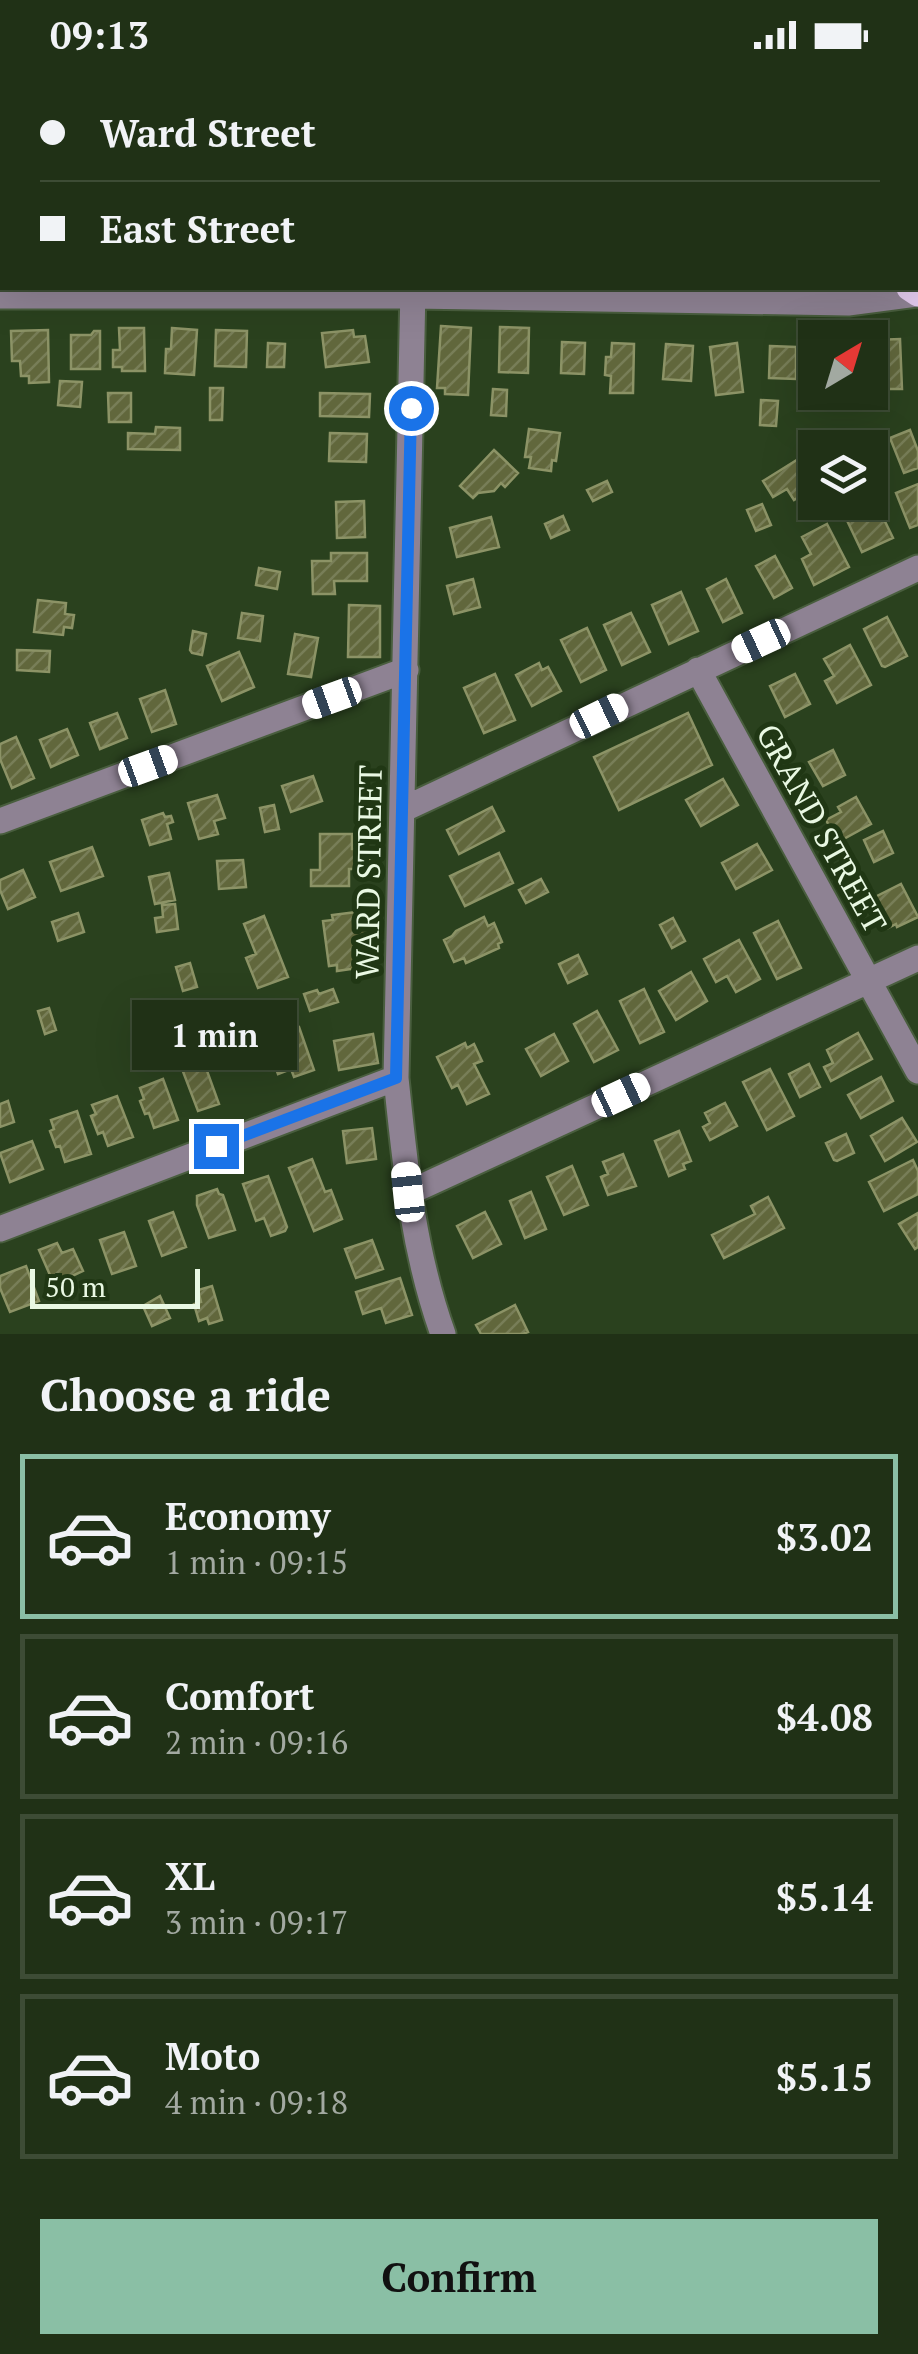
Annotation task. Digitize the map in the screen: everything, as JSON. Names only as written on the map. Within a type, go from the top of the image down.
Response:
[{"type":"street","points":[[0,296],[413,292],[848,303],[918,294]]},
{"type":"street","name":"WARD STREET","points":[[413,292],[396,1078],[408,1192],[427,1290],[442,1334]]},
{"type":"street","points":[[402,810],[918,568]]},
{"type":"street","points":[[0,821],[406,670]]},
{"type":"street","name":"GRAND STREET","points":[[698,670],[918,1071]]},
{"type":"street","points":[[408,1192],[918,958]]},
{"type":"street","points":[[0,1229],[396,1078]]},
{"type":"building","points":[[441,326],[471,328],[468,395],[445,394],[445,388],[437,388]]},
{"type":"building","points":[[500,327],[529,328],[528,373],[499,372]]},
{"type":"building","points":[[119,328],[144,328],[145,371],[113,367],[113,350],[120,350]]},
{"type":"building","points":[[172,328],[197,330],[194,375],[165,373]]},
{"type":"building","points":[[48,330],[49,382],[29,383],[29,376],[21,376],[20,361],[12,361],[11,331]]},
{"type":"building","points":[[216,330],[247,331],[246,367],[215,366]]},
{"type":"building","points":[[353,330],[354,337],[365,336],[369,362],[326,367],[322,333]]},
{"type":"building","points":[[100,331],[100,369],[71,369],[71,335],[91,335]]},
{"type":"building","points":[[888,339],[900,339],[902,389],[888,389]]},
{"type":"building","points":[[562,342],[585,343],[584,374],[561,373]]},
{"type":"building","points":[[268,343],[285,344],[284,367],[267,367]]},
{"type":"building","points":[[612,343],[634,344],[633,393],[610,393],[611,376],[605,375]]},
{"type":"building","points":[[737,343],[743,392],[716,395],[710,347]]},
{"type":"building","points":[[666,344],[693,346],[691,381],[663,379]]},
{"type":"building","points":[[770,346],[796,347],[796,379],[769,378]]},
{"type":"building","points":[[60,381],[82,382],[80,407],[58,405]]},
{"type":"building","points":[[210,388],[223,388],[222,420],[210,420]]},
{"type":"building","points":[[493,389],[507,390],[506,416],[491,415]]},
{"type":"building","points":[[108,393],[131,393],[131,422],[109,422]]},
{"type":"building","points":[[320,393],[370,394],[369,417],[320,416]]},
{"type":"building","points":[[761,400],[778,401],[776,426],[760,425]]},
{"type":"building","points":[[156,427],[180,428],[180,450],[128,449],[128,433],[155,434]]},
{"type":"building","points":[[529,429],[560,433],[551,471],[529,468],[531,457],[525,457]]},
{"type":"building","points":[[910,430],[918,451],[918,468],[904,473],[890,438]]},
{"type":"building","points":[[330,433],[367,434],[366,462],[329,461]]},
{"type":"building","points":[[494,450],[518,473],[505,487],[501,483],[494,491],[478,493],[473,498],[460,486]]},
{"type":"building","points":[[798,459],[798,498],[794,500],[787,489],[773,497],[763,481]]},
{"type":"building","points":[[607,481],[612,492],[593,501],[587,490]]},
{"type":"building","points":[[918,484],[918,525],[910,528],[896,493]]},
{"type":"building","points":[[364,501],[365,537],[337,538],[336,502]]},
{"type":"building","points":[[762,504],[771,525],[756,531],[747,510]]},
{"type":"building","points":[[563,516],[569,530],[551,538],[545,524]]},
{"type":"building","points":[[491,517],[499,547],[457,557],[450,528]]},
{"type":"building","points":[[847,520],[884,520],[893,538],[862,552]]},
{"type":"building","points":[[827,524],[849,567],[814,585],[802,559],[811,554],[802,537]]},
{"type":"building","points":[[331,553],[367,553],[367,581],[334,581],[335,594],[313,594],[312,561],[331,561]]},
{"type":"building","points":[[775,556],[792,588],[774,598],[756,566]]},
{"type":"building","points":[[259,568],[280,572],[277,589],[256,585]]},
{"type":"building","points":[[473,579],[480,607],[454,614],[447,586]]},
{"type":"building","points":[[726,579],[742,613],[723,622],[707,589]]},
{"type":"building","points":[[681,592],[698,631],[669,644],[652,605]]},
{"type":"building","points":[[38,600],[66,603],[65,614],[74,615],[72,628],[64,627],[63,635],[34,632]]},
{"type":"building","points":[[349,605],[380,606],[380,657],[348,657]]},
{"type":"building","points":[[242,613],[263,616],[260,641],[238,638]]},
{"type":"building","points":[[631,613],[650,652],[622,665],[604,625]]},
{"type":"building","points":[[887,617],[907,656],[885,667],[864,629]]},
{"type":"building","points":[[587,628],[606,670],[581,682],[561,640]]},
{"type":"building","points":[[193,631],[206,634],[202,655],[190,650]]},
{"type":"building","points":[[295,634],[318,638],[311,677],[288,674]]},
{"type":"building","points":[[850,645],[871,685],[837,703],[825,681],[834,676],[824,659]]},
{"type":"building","points":[[17,650],[50,651],[49,672],[17,670]]},
{"type":"building","points":[[239,652],[254,687],[222,701],[207,666]]},
{"type":"building","points":[[539,663],[542,670],[548,667],[561,691],[532,706],[516,675]]},
{"type":"building","points":[[495,674],[515,720],[484,733],[464,688]]},
{"type":"building","points":[[795,674],[810,704],[785,717],[770,686]]},
{"type":"building","points":[[165,690],[176,724],[152,732],[140,699]]},
{"type":"building","points":[[117,713],[127,738],[100,749],[90,723]]},
{"type":"building","points":[[688,713],[712,765],[619,810],[594,757]]},
{"type":"building","points":[[67,729],[78,755],[51,767],[40,740]]},
{"type":"building","points":[[16,737],[34,778],[12,788],[0,759],[0,744]]},
{"type":"building","points":[[833,750],[845,775],[823,786],[809,762]]},
{"type":"building","points":[[313,776],[322,801],[291,812],[282,786]]},
{"type":"building","points":[[723,779],[738,805],[701,826],[686,800]]},
{"type":"building","points":[[217,795],[225,818],[214,821],[218,834],[199,839],[188,803]]},
{"type":"building","points":[[856,797],[871,824],[838,842],[826,820],[841,812],[838,807]]},
{"type":"building","points":[[274,805],[279,829],[265,832],[260,808]]},
{"type":"building","points":[[492,807],[504,831],[459,854],[447,830]]},
{"type":"building","points":[[163,813],[165,817],[171,816],[173,822],[167,824],[171,839],[150,845],[142,820]]},
{"type":"building","points":[[883,831],[893,853],[874,862],[864,840]]},
{"type":"building","points":[[320,834],[352,834],[352,849],[369,849],[370,869],[349,869],[349,886],[311,886],[311,870],[320,870]]},
{"type":"building","points":[[757,844],[772,870],[736,889],[722,863]]},
{"type":"building","points":[[92,847],[103,876],[61,891],[50,862]]},
{"type":"building","points":[[499,853],[513,883],[465,906],[450,876]]},
{"type":"building","points":[[243,860],[246,887],[219,889],[217,861]]},
{"type":"building","points":[[23,870],[35,897],[8,909],[0,880]]},
{"type":"building","points":[[169,873],[175,900],[155,904],[149,877]]},
{"type":"building","points":[[541,879],[548,892],[526,903],[519,890]]},
{"type":"building","points":[[901,884],[918,917],[888,928],[873,898]]},
{"type":"building","points":[[175,904],[178,929],[157,932],[155,918],[163,917],[162,905]]},
{"type":"building","points":[[365,911],[372,966],[337,971],[337,965],[329,966],[323,921],[333,920],[332,915]]},
{"type":"building","points":[[78,913],[84,932],[58,941],[52,922]]},
{"type":"building","points":[[264,916],[288,977],[258,988],[246,958],[256,954],[244,924]]},
{"type":"building","points":[[484,917],[488,926],[494,923],[502,942],[499,948],[466,963],[464,958],[454,962],[444,940]]},
{"type":"building","points":[[673,918],[685,941],[672,948],[660,925]]},
{"type":"building","points":[[778,921],[801,968],[777,979],[754,933]]},
{"type":"building","points":[[739,940],[760,979],[736,992],[727,976],[716,982],[704,959]]},
{"type":"building","points":[[578,955],[587,974],[568,983],[559,964]]},
{"type":"building","points":[[190,963],[197,987],[183,991],[176,967]]},
{"type":"building","points":[[691,972],[707,1001],[676,1020],[659,991]]},
{"type":"building","points":[[333,989],[338,1002],[310,1011],[304,994]]},
{"type":"building","points":[[644,989],[664,1032],[640,1043],[620,1001]]},
{"type":"building","points":[[49,1008],[56,1030],[45,1034],[38,1011]]},
{"type":"building","points":[[597,1011],[618,1050],[594,1062],[574,1024]]},
{"type":"building","points":[[299,1027],[314,1070],[294,1077],[291,1069],[278,1074],[269,1049],[283,1044],[279,1034]]},
{"type":"building","points":[[858,1033],[872,1059],[831,1081],[824,1067],[833,1063],[827,1050]]},
{"type":"building","points":[[373,1034],[378,1063],[339,1070],[334,1041]]},
{"type":"building","points":[[554,1034],[568,1061],[541,1076],[526,1049]]},
{"type":"building","points":[[465,1043],[467,1048],[474,1044],[482,1061],[474,1064],[489,1094],[467,1104],[458,1085],[452,1088],[437,1057]]},
{"type":"building","points":[[202,1057],[219,1104],[198,1111],[179,1061]]},
{"type":"building","points":[[809,1064],[820,1087],[800,1097],[789,1074]]},
{"type":"building","points":[[770,1069],[794,1116],[767,1130],[743,1082]]},
{"type":"building","points":[[881,1077],[893,1101],[861,1118],[848,1095]]},
{"type":"building","points":[[163,1079],[178,1120],[154,1128],[140,1101],[144,1099],[140,1088]]},
{"type":"building","points":[[117,1096],[133,1137],[108,1146],[103,1132],[98,1134],[91,1116],[96,1114],[92,1105]]},
{"type":"building","points":[[8,1101],[14,1122],[0,1127],[0,1104]]},
{"type":"building","points":[[725,1103],[737,1126],[710,1140],[703,1127],[710,1123],[705,1113]]},
{"type":"building","points":[[77,1111],[91,1154],[65,1162],[50,1131],[54,1129],[51,1120]]},
{"type":"building","points":[[902,1118],[917,1142],[885,1161],[871,1136]]},
{"type":"building","points":[[372,1128],[376,1159],[347,1163],[343,1131]]},
{"type":"building","points":[[679,1131],[691,1161],[683,1164],[685,1169],[669,1176],[655,1141]]},
{"type":"building","points":[[846,1134],[854,1153],[834,1160],[826,1143]]},
{"type":"building","points":[[32,1141],[43,1169],[10,1182],[0,1153]]},
{"type":"building","points":[[623,1154],[636,1186],[608,1195],[601,1177],[608,1174],[603,1162]]},
{"type":"building","points":[[312,1159],[325,1192],[331,1190],[342,1219],[314,1231],[289,1168]]},
{"type":"building","points":[[913,1160],[918,1171],[918,1194],[884,1211],[869,1182]]},
{"type":"building","points":[[572,1166],[588,1205],[564,1215],[547,1177]]},
{"type":"building","points":[[268,1176],[287,1227],[271,1236],[264,1218],[256,1221],[243,1184]]},
{"type":"building","points":[[217,1189],[223,1195],[235,1230],[209,1238],[197,1196]]},
{"type":"building","points":[[531,1192],[546,1229],[525,1238],[510,1201]]},
{"type":"building","points":[[768,1197],[784,1228],[724,1258],[712,1235],[755,1214],[751,1206]]},
{"type":"building","points":[[173,1212],[186,1247],[162,1256],[149,1221]]},
{"type":"building","points":[[485,1212],[501,1244],[473,1258],[457,1226]]},
{"type":"building","points":[[918,1213],[918,1247],[915,1249],[899,1224]]},
{"type":"building","points":[[124,1232],[136,1266],[112,1274],[100,1240]]},
{"type":"building","points":[[372,1240],[383,1269],[356,1278],[345,1249]]},
{"type":"building","points":[[57,1243],[62,1253],[73,1249],[83,1271],[72,1276],[75,1283],[57,1291],[39,1250]]},
{"type":"building","points":[[26,1266],[39,1301],[10,1312],[0,1288],[0,1276]]},
{"type":"building","points":[[400,1278],[412,1315],[386,1323],[381,1308],[363,1314],[356,1292]]},
{"type":"building","points":[[212,1286],[222,1320],[209,1324],[207,1318],[199,1321],[194,1304],[201,1302],[198,1290]]},
{"type":"building","points":[[160,1296],[170,1318],[152,1326],[143,1306]]},
{"type":"building","points":[[515,1305],[528,1332],[481,1334],[476,1325]]},
{"type":"route","points":[[216,1146],[396,1078],[411,408]]}]
